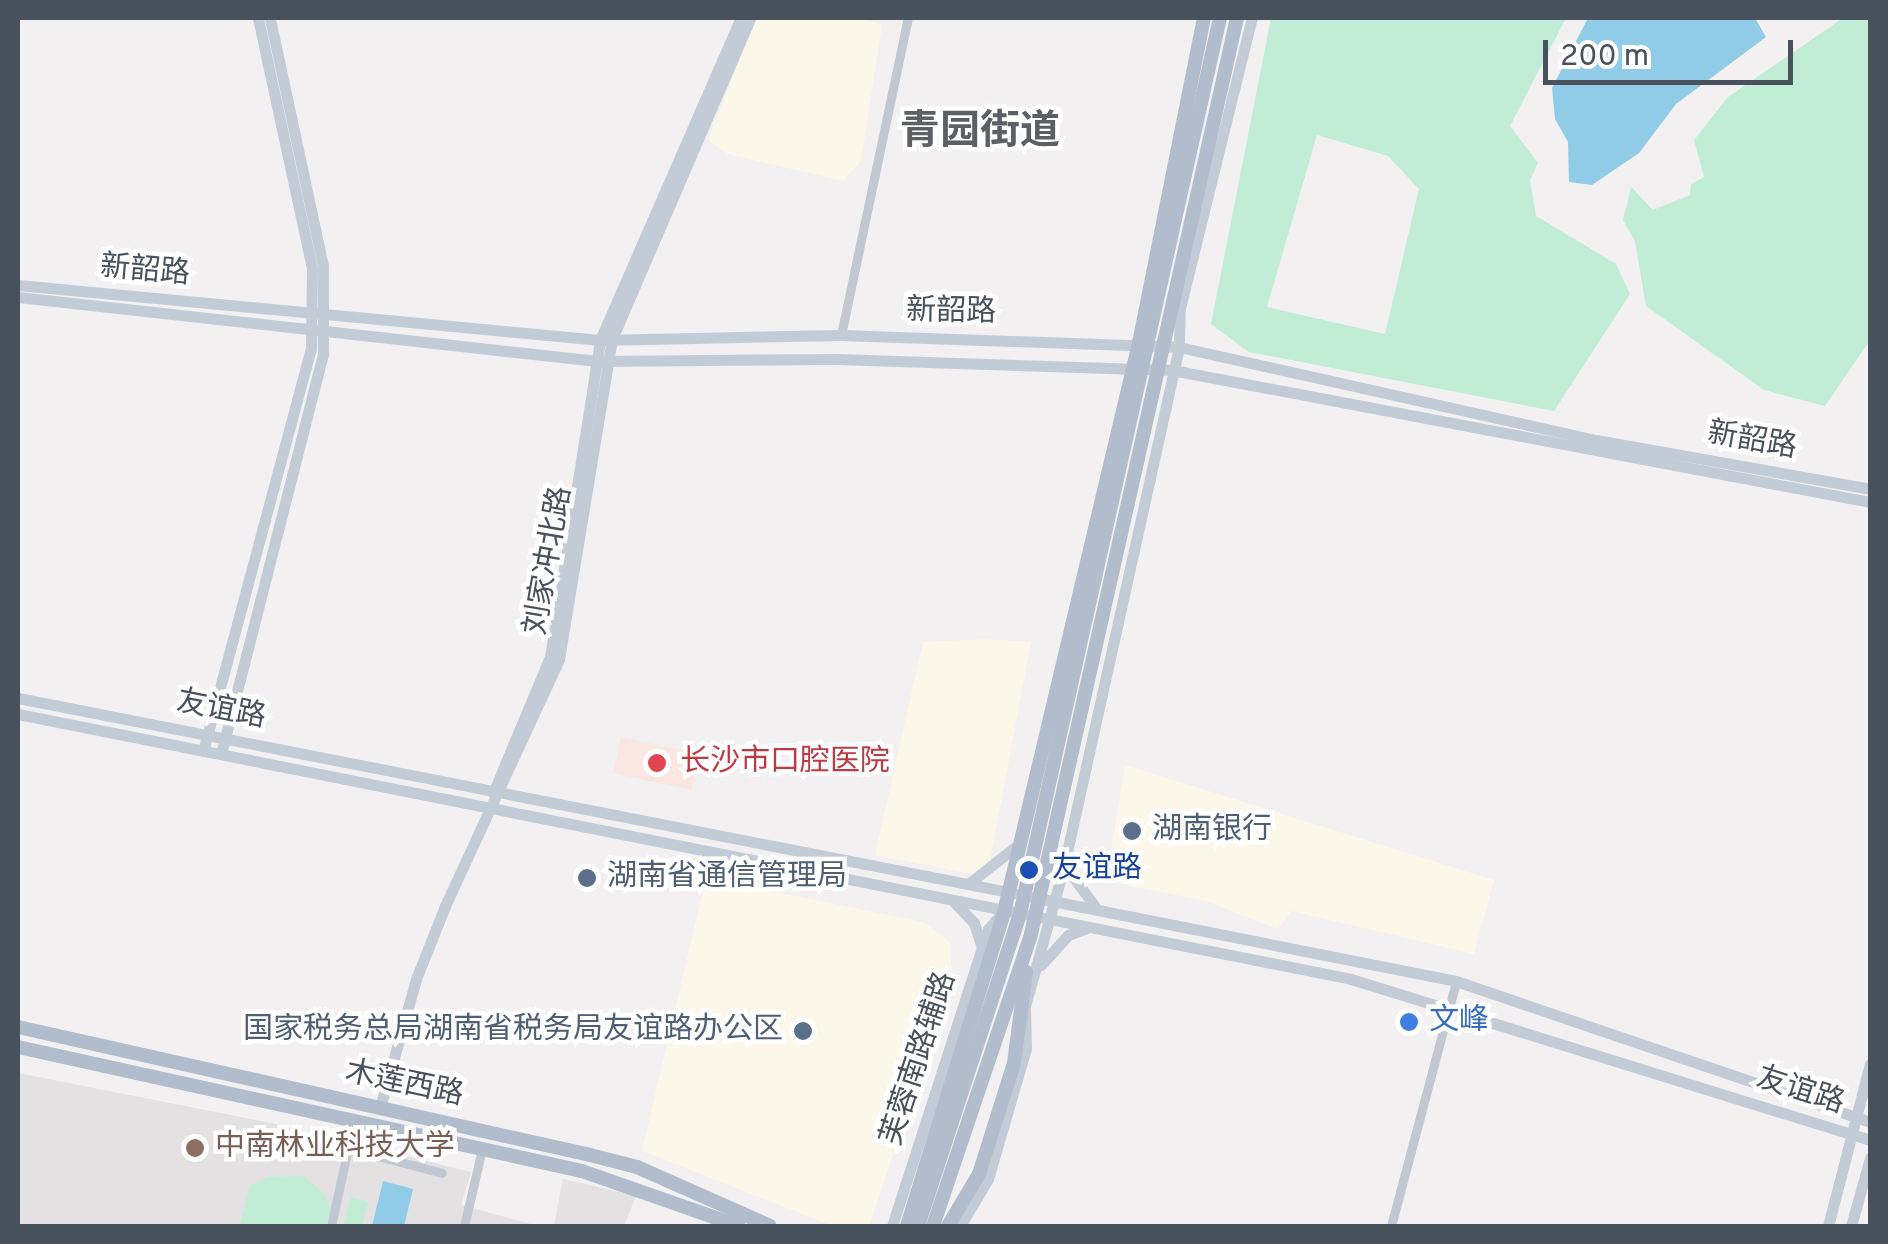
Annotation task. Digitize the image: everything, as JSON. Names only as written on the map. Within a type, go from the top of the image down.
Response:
[{"type":"main road","points":[[221,754],[323,352],[312,268],[258,18]]},
{"type":"main road","points":[[203,751],[318,319],[323,266],[270,18]]},
{"type":"main road","name":"刘家冲北路","points":[[378,1108],[416,978],[495,799],[550,657],[606,340],[740,18]]},
{"type":"main road","name":"刘家冲北路","points":[[606,340],[750,18]]},
{"type":"main road","points":[[1157,346],[1204,18]]},
{"type":"main road","points":[[911,1224],[1032,896],[1157,346],[1220,18]]},
{"type":"main road","points":[[911,1224],[1004,912],[1019,844],[1151,369],[1238,18]]},
{"type":"main road","points":[[1157,346],[1180,308],[1252,18]]},
{"type":"main road","name":"新韶路","points":[[18,285],[318,319],[603,361],[872,360],[1151,369],[1870,502]]},
{"type":"main road","name":"新韶路","points":[[18,298],[606,340],[841,335],[1157,346],[1596,440],[1870,489]]},
{"type":"main road","points":[[948,1226],[978,1174],[1018,1044],[1064,866],[1151,369]]},
{"type":"main road","name":"友谊路","points":[[18,698],[226,737],[1004,912],[1351,979],[1450,1006],[1870,1140]]},
{"type":"main road","name":"友谊路","points":[[18,714],[203,751],[495,799],[1098,908],[1456,982],[1865,1121]]},
{"type":"main road","points":[[968,885],[1019,844]]},
{"type":"main road","points":[[1064,866],[1077,890],[1098,908]]},
{"type":"main road","points":[[953,901],[974,923],[982,948]]},
{"type":"main road","name":"芙蓉南路辅路","points":[[911,1224],[976,967],[982,948],[1004,912]]},
{"type":"main road","points":[[1018,1044],[1031,934],[1027,915]]},
{"type":"main road","points":[[1035,973],[1068,935],[1089,927]]},
{"type":"main road","points":[[911,1224],[1031,934]]},
{"type":"main road","points":[[976,967],[989,1009]]},
{"type":"main road","points":[[960,1226],[998,1150],[1026,1048],[1025,1006]]},
{"type":"main road","name":"木莲西路","points":[[18,1028],[636,1167],[770,1226]]},
{"type":"main road","name":"木莲西路","points":[[18,1047],[637,1186],[740,1226]]},
{"type":"main road","points":[[1828,1226],[1854,1136],[1865,1121],[1870,1064]]},
{"type":"main road","points":[[1850,1226],[1870,1158]]},
{"type":"street","points":[[841,335],[908,18]]},
{"type":"street","points":[[1391,1226],[1456,982]]},
{"type":"street","points":[[331,1226],[348,1148],[442,1173]]},
{"type":"street","points":[[464,1226],[482,1149]]},
{"type":"shaded area","points":[[756,18],[860,18],[882,25],[861,161],[843,181],[728,154],[708,140]]},
{"type":"shaded area","points":[[923,642],[1031,642],[987,877],[875,855]]},
{"type":"shaded area","name":"长沙市口腔医院","points":[[621,737],[699,754],[692,790],[613,773]]},
{"type":"shaded area","points":[[1125,765],[1494,880],[1474,954],[1292,911],[1278,929],[1206,901],[1106,881]]},
{"type":"shaded area","name":"国家税务总局湖南省税务局友谊路办公区","points":[[706,878],[923,922],[950,942],[952,980],[869,1226],[833,1226],[642,1151]]},
{"type":"shaded area","name":"中南林业科技大学","points":[[18,1073],[276,1124],[471,1172],[461,1205],[538,1226],[18,1226]]},
{"type":"shaded area","points":[[563,1179],[636,1196],[624,1226],[554,1226]]},
{"type":"green space","points":[[1271,18],[1566,18],[1510,126],[1538,163],[1530,180],[1536,216],[1616,264],[1630,294],[1554,411],[1249,352],[1211,324]],"holes":[[[1317,135],[1388,156],[1419,189],[1385,334],[1267,307]]]},
{"type":"green space","points":[[1843,18],[1870,18],[1870,340],[1825,406],[1764,390],[1646,306],[1635,241],[1623,220],[1631,187],[1653,210],[1690,195],[1691,184],[1704,177],[1694,140],[1728,97]]},
{"type":"green space","points":[[304,1176],[325,1195],[330,1210],[326,1226],[240,1226],[250,1186],[267,1177]]},
{"type":"green space","points":[[351,1197],[368,1202],[362,1226],[343,1226]]},
{"type":"water","points":[[1588,18],[1755,18],[1766,37],[1676,104],[1639,153],[1592,185],[1569,182],[1568,142],[1555,119],[1552,88]]},
{"type":"water","points":[[383,1181],[413,1189],[404,1226],[372,1226]]},
{"type":"place","name":"长沙市口腔医院","points":[[657,763]]},
{"type":"place","name":"湖南银行","points":[[1132,831]]},
{"type":"place","name":"友谊路","points":[[1029,870]]},
{"type":"place","name":"湖南省通信管理局","points":[[587,878]]},
{"type":"place","name":"文峰","points":[[1409,1022]]},
{"type":"place","name":"国家税务总局湖南省税务局友谊路办公区","points":[[803,1031]]},
{"type":"place","name":"中南林业科技大学","points":[[195,1148]]},
{"type":"district","name":"青园街道","points":[[980,133]]}]
